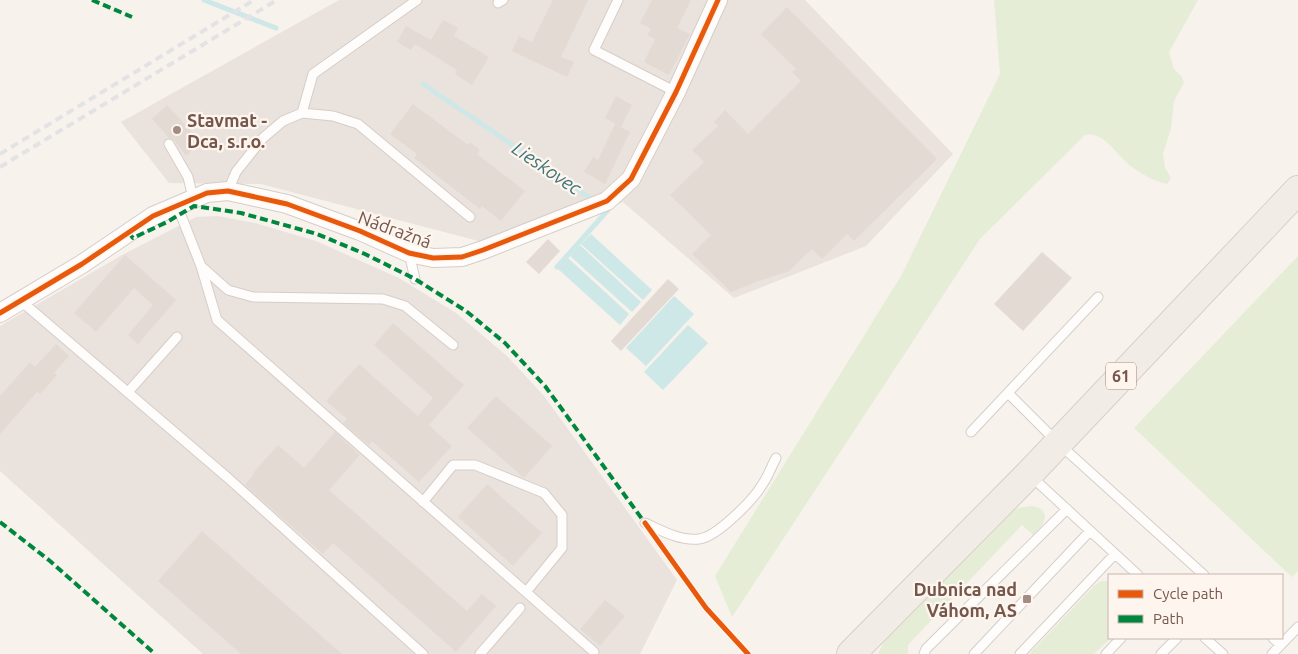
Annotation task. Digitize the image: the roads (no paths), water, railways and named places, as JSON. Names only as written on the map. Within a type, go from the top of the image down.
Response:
[{"type":"main road","name":"61","points":[[851,654],[1029,474],[1298,190]]},
{"type":"street","name":"Nádražná","points":[[0,313],[82,264],[153,216],[207,193],[228,191],[287,204],[360,231],[409,253],[433,258],[462,257],[601,204],[631,179],[676,92],[718,0]]},
{"type":"lane","points":[[302,113],[313,74],[417,0]]},
{"type":"lane","points":[[618,0],[594,50],[676,92]]},
{"type":"lane","points":[[228,191],[236,172],[263,138],[283,121],[302,113],[332,116],[358,124],[470,217]]},
{"type":"lane","points":[[169,144],[188,177],[193,198]]},
{"type":"lane","points":[[177,205],[201,266],[217,320],[594,652]]},
{"type":"lane","points":[[409,253],[415,279]]},
{"type":"lane","points":[[201,266],[228,290],[253,297],[383,299],[405,306],[454,345]]},
{"type":"lane","points":[[971,432],[1098,297]]},
{"type":"lane","points":[[21,301],[228,478],[423,654]]},
{"type":"lane","points":[[128,392],[177,338]]},
{"type":"lane","points":[[1008,393],[1058,443],[1203,574]]},
{"type":"lane","points":[[645,522],[669,534],[688,539],[700,539],[711,536],[728,524],[762,486],[776,458]]},
{"type":"lane","points":[[423,502],[453,465],[475,465],[544,493],[562,515],[562,548],[526,592]]},
{"type":"lane","points":[[1029,474],[1137,574]]},
{"type":"lane","points":[[924,654],[926,649],[1066,509]]},
{"type":"lane","points":[[974,654],[1090,531]]},
{"type":"lane","points":[[1020,654],[1115,554]]},
{"type":"lane","points":[[480,654],[520,608]]},
{"type":"lane","points":[[1272,654],[1298,628]]},
{"type":"lane","points":[[1106,654],[1120,639]]},
{"type":"lane","points":[[1161,654],[1176,639]]},
{"type":"lane","points":[[1206,639],[1223,654]]},
{"type":"lane","points":[[1274,639],[1281,645]]},
{"type":"water","points":[[591,234],[652,290],[643,300],[581,244]]},
{"type":"water","points":[[580,245],[641,302],[632,312],[570,256]]},
{"type":"water","points":[[568,258],[629,314],[620,325],[558,269]]},
{"type":"water","points":[[674,296],[694,314],[646,366],[626,348]]},
{"type":"water","points":[[688,325],[708,343],[663,390],[644,372]]},
{"type":"waterway","name":"Lieskovec","points":[[204,0],[276,28]]},
{"type":"waterway","name":"Lieskovec","points":[[423,84],[596,202]]},
{"type":"waterway","name":"Lieskovec","points":[[557,267],[608,210],[603,207]]},
{"type":"railway","points":[[0,154],[254,0]]},
{"type":"railway","points":[[0,167],[277,0]]},
{"type":"place","name":"Stavmat - Dca, s.r.o.","points":[[177,130]]},
{"type":"place","name":"Dubnica nad Váhom, AS","points":[[1027,599]]}]
